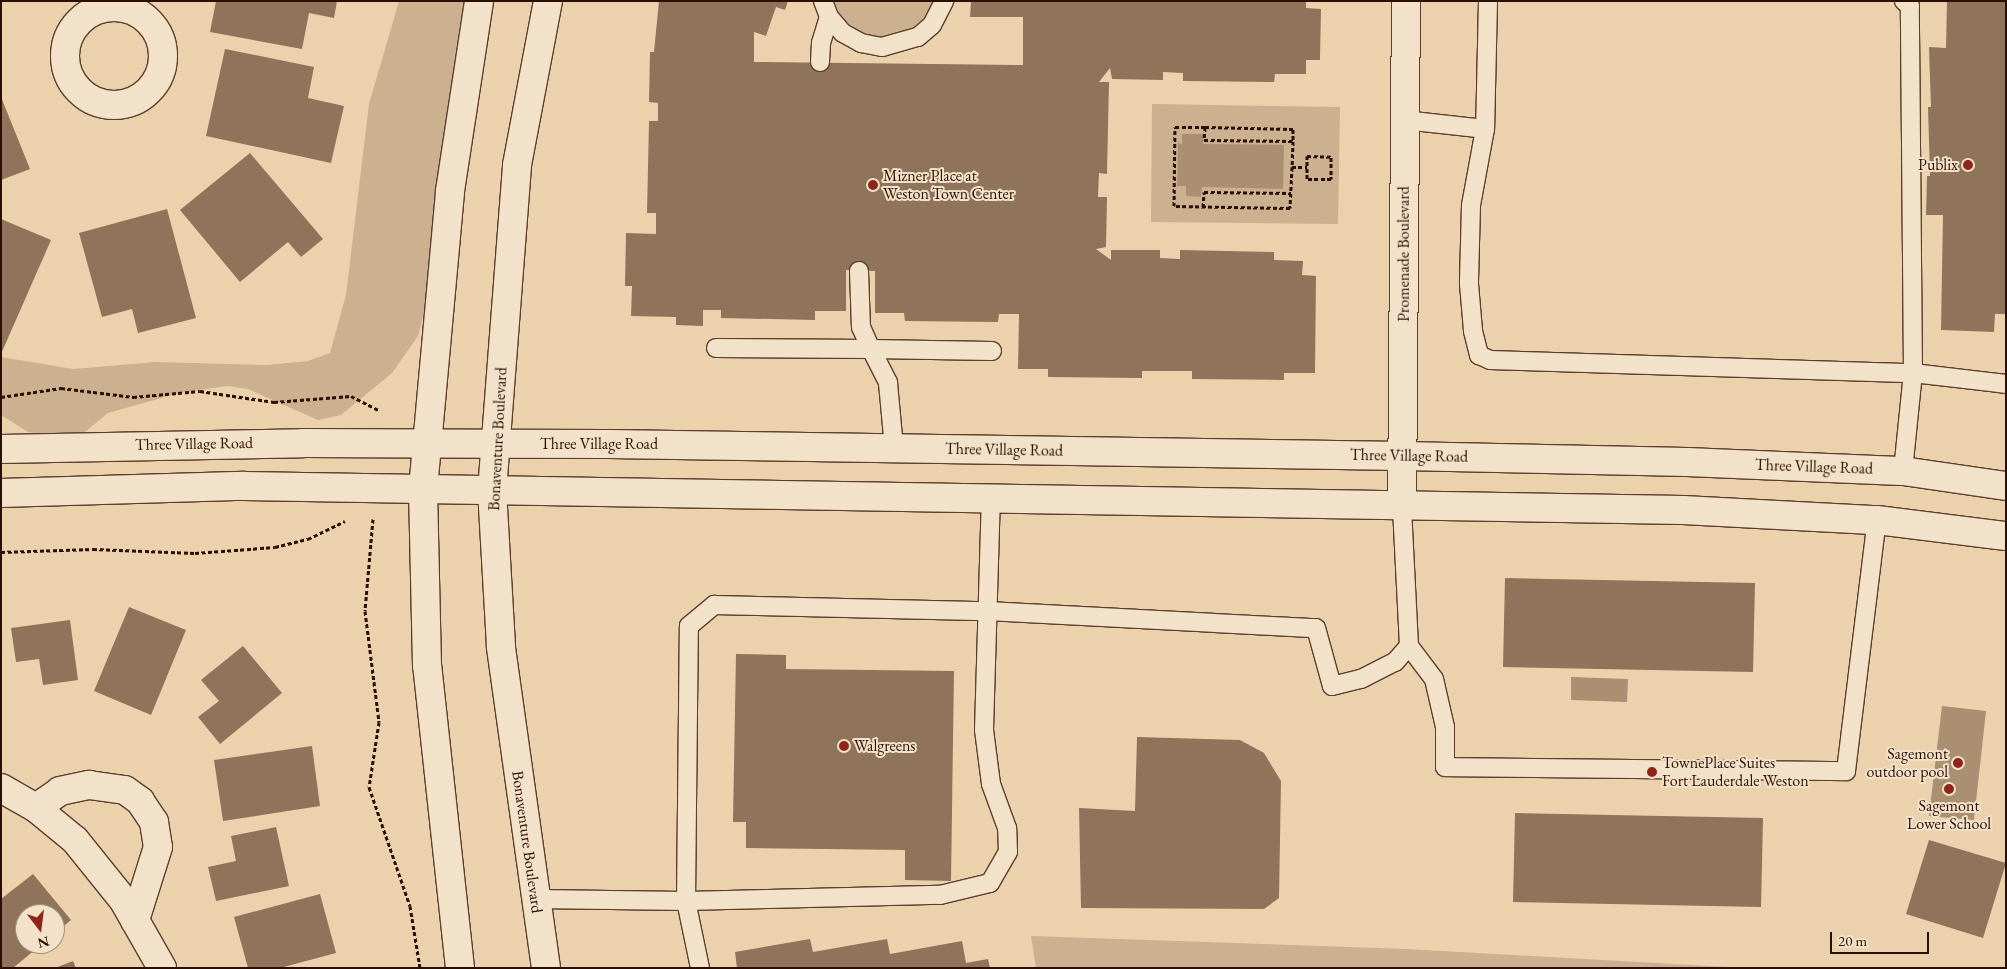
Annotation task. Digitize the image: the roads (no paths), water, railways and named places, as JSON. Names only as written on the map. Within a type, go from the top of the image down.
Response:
[{"type":"street","points":[[460,968],[427,666],[423,489],[450,191],[479,1]]},
{"type":"street","name":"Bonaventure Boulevard","points":[[546,968],[501,646],[492,491],[517,165],[548,1]]},
{"type":"street","name":"Promenade Boulevard","points":[[1402,506],[1406,1]]},
{"type":"street","name":"Three Village Road","points":[[1,449],[495,444],[1403,456],[1687,462],[1903,471],[2006,486]]},
{"type":"street","points":[[1,494],[244,486],[1683,510],[1877,520],[2006,536]]},
{"type":"street","points":[[36,808],[60,791],[90,785],[125,790],[140,801],[154,822],[158,847],[135,920]]},
{"type":"street","points":[[1,788],[36,808],[75,840],[124,901],[162,968]]},
{"type":"lane","points":[[826,9],[843,33],[861,43],[882,47],[918,37],[932,24],[944,1]]},
{"type":"lane","points":[[1488,1],[1485,129],[1471,205],[1470,284],[1476,350],[1490,360],[1913,373],[2006,384]]},
{"type":"lane","points":[[1903,471],[1913,373],[1910,6],[1904,1]]},
{"type":"lane","points":[[820,62],[826,9]]},
{"type":"lane","points":[[1404,120],[1485,129]]},
{"type":"lane","points":[[859,271],[862,326],[888,383],[894,448]]},
{"type":"lane","points":[[716,348],[992,351]]},
{"type":"lane","points":[[535,899],[686,901],[940,895],[990,883],[1008,852],[1007,828],[991,784],[984,730],[986,611],[991,499]]},
{"type":"lane","points":[[1402,506],[1409,646],[1434,679],[1445,727],[1445,767],[1846,771],[1877,520]]},
{"type":"lane","points":[[700,968],[686,901],[689,626],[714,605],[986,611],[1316,628],[1332,686],[1361,679],[1395,662],[1409,646]]},
{"type":"place","name":"Publix","points":[[1968,165]]},
{"type":"place","name":"Mizner Place at Weston Town Center","points":[[873,185]]},
{"type":"place","name":"Walgreens","points":[[844,746]]},
{"type":"place","name":"Sagemont outdoor pool","points":[[1958,763]]},
{"type":"place","name":"TownePlace Suites Fort Lauderdale Weston","points":[[1652,772]]},
{"type":"place","name":"Sagemont Lower School","points":[[1949,789]]}]
